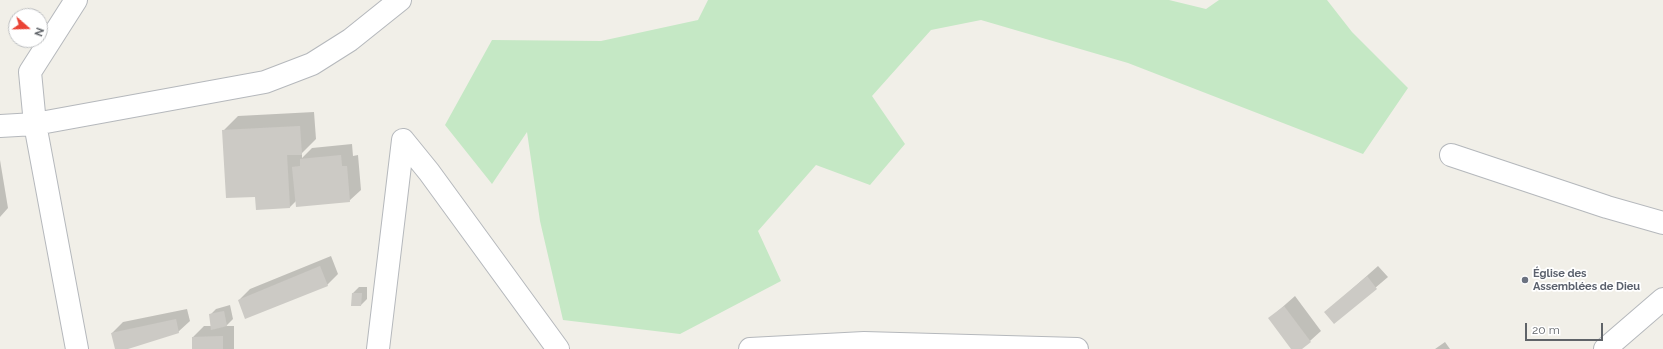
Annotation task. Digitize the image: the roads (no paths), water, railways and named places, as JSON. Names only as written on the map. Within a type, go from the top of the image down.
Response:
[{"type":"street","points":[[76,0],[30,72],[36,124],[77,349]]},
{"type":"street","points":[[0,126],[36,124],[265,82],[312,64],[350,40],[400,0]]},
{"type":"street","points":[[378,349],[403,140],[429,172],[558,349]]},
{"type":"street","points":[[1450,155],[1607,207],[1663,223]]},
{"type":"street","points":[[1605,349],[1663,299]]},
{"type":"street","points":[[750,349],[864,343],[1077,349]]},
{"type":"place","name":"Église des Assemblées de Dieu","points":[[1525,280]]}]
